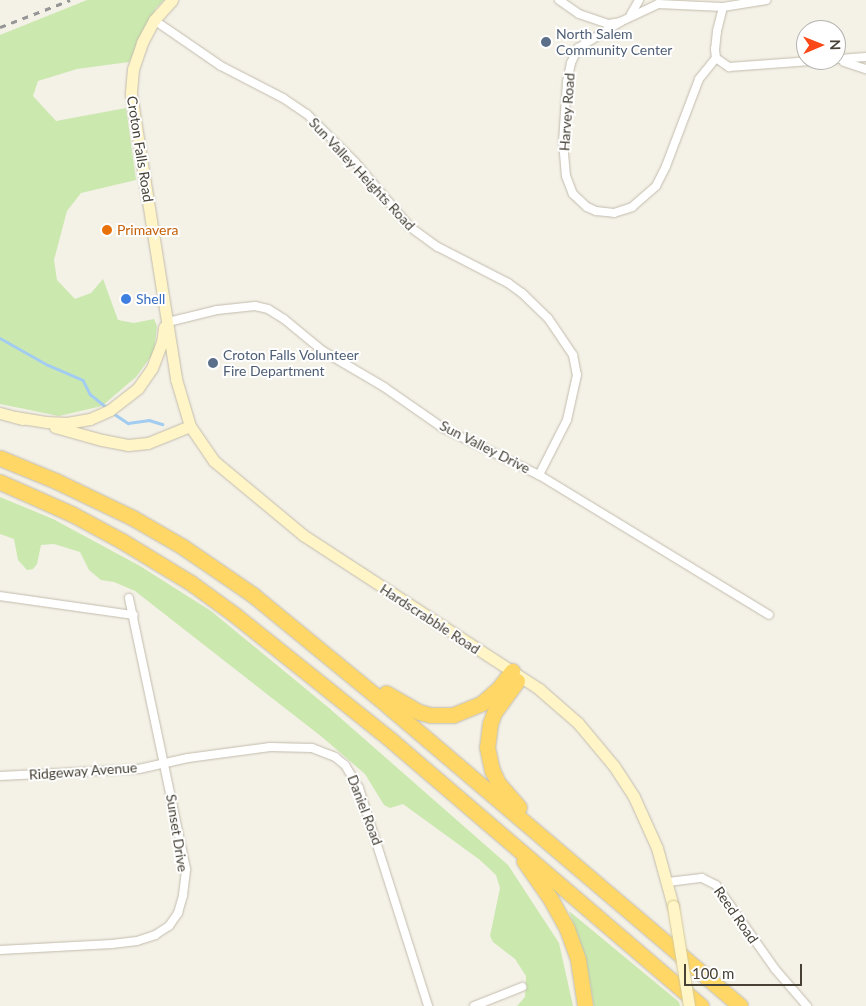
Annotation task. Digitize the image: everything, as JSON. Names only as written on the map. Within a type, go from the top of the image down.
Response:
[{"type":"highway","points":[[0,458],[107,504],[183,547],[276,613],[740,1006]]},
{"type":"highway","points":[[0,482],[97,527],[191,583],[297,662],[701,1006]]},
{"type":"highway","points":[[336,663],[358,671],[408,708],[431,715],[454,715],[473,708],[491,697],[516,674]]},
{"type":"highway","points":[[516,674],[494,713],[490,724],[487,747],[492,770],[498,782],[522,810],[533,830]]},
{"type":"highway","points":[[514,846],[550,898],[567,928],[578,960],[585,1006]]},
{"type":"main road","name":"Croton Falls Road","points":[[172,0],[154,20],[137,56],[131,82],[131,94],[134,124],[180,396],[190,426]]},
{"type":"main road","points":[[15,417],[57,423],[78,422],[100,415],[120,404],[138,388],[158,355],[162,342],[166,305]]},
{"type":"main road","points":[[0,413],[128,445],[148,443],[190,426]]},
{"type":"main road","name":"Hardscrabble Road","points":[[190,426],[214,461],[303,534],[341,562],[516,674],[566,711],[614,766],[643,813],[668,882],[690,1006]]},
{"type":"street","points":[[558,0],[590,18],[608,24],[620,22]]},
{"type":"street","points":[[628,17],[639,0]]},
{"type":"street","points":[[661,0],[674,3],[723,7],[766,0]]},
{"type":"street","name":"Harvey Road","points":[[674,3],[658,4],[628,17],[578,48],[570,63],[563,142],[568,186],[579,201],[596,211],[614,212],[632,207],[656,186],[666,166],[696,85],[703,72],[716,58]]},
{"type":"street","points":[[723,7],[715,41],[716,58],[722,64],[736,67],[796,63]]},
{"type":"street","name":"Sun Valley Heights Road","points":[[154,20],[221,66],[283,98],[307,114],[362,169],[410,226],[438,247],[508,283],[522,293],[548,318],[573,355],[577,375],[576,388],[567,420],[539,475]]},
{"type":"street","points":[[846,59],[866,57]]},
{"type":"street","points":[[846,63],[866,69]]},
{"type":"street","name":"Sun Valley Drive","points":[[168,322],[217,310],[255,306],[268,309],[284,319],[323,351],[384,387],[443,428],[539,475],[769,615]]},
{"type":"street","points":[[0,596],[134,615]]},
{"type":"street","name":"Sunset Drive","points":[[0,950],[129,942],[155,935],[169,926],[178,913],[186,869],[129,598]]},
{"type":"street","name":"Daniel Road","points":[[165,763],[207,755],[300,746],[324,752],[345,765],[359,788],[370,819],[428,1006]]},
{"type":"street","name":"Ridgeway Avenue","points":[[0,776],[139,769],[165,763]]},
{"type":"street","name":"Reed Road","points":[[668,882],[698,877],[709,880],[716,885],[775,969],[807,1006]]},
{"type":"street","points":[[474,1006],[522,987]]},
{"type":"green space","points":[[87,0],[164,0],[156,8],[129,62],[77,69],[38,81],[33,96],[56,121],[126,108],[136,180],[81,193],[67,211],[54,260],[57,280],[75,299],[91,293],[103,279],[118,320],[134,323],[154,319],[157,326],[154,352],[136,377],[102,406],[59,416],[0,404],[0,35]]},
{"type":"green space","points":[[0,497],[53,519],[140,566],[211,611],[329,708],[508,865],[559,943],[573,1006],[517,1006],[525,997],[526,976],[515,959],[493,942],[490,936],[500,888],[496,875],[480,860],[403,804],[390,808],[384,805],[365,774],[322,737],[135,591],[114,582],[101,580],[89,570],[80,552],[54,544],[41,545],[37,564],[33,569],[27,570],[18,560],[14,539],[0,534]]},
{"type":"green space","points":[[569,911],[679,1002],[680,1006],[594,1006],[584,953]]},
{"type":"waterway","points":[[0,338],[48,365],[83,380],[90,394],[106,407]]},
{"type":"waterway","points":[[113,413],[128,423],[149,420],[162,424]]},
{"type":"railway","points":[[0,27],[70,0]]},
{"type":"place","name":"North Salem Community Center","points":[[546,42]]},
{"type":"place","name":"Primavera","points":[[107,230]]},
{"type":"place","name":"Shell","points":[[126,299]]},
{"type":"place","name":"Croton Falls Volunteer Fire Department","points":[[213,363]]}]
